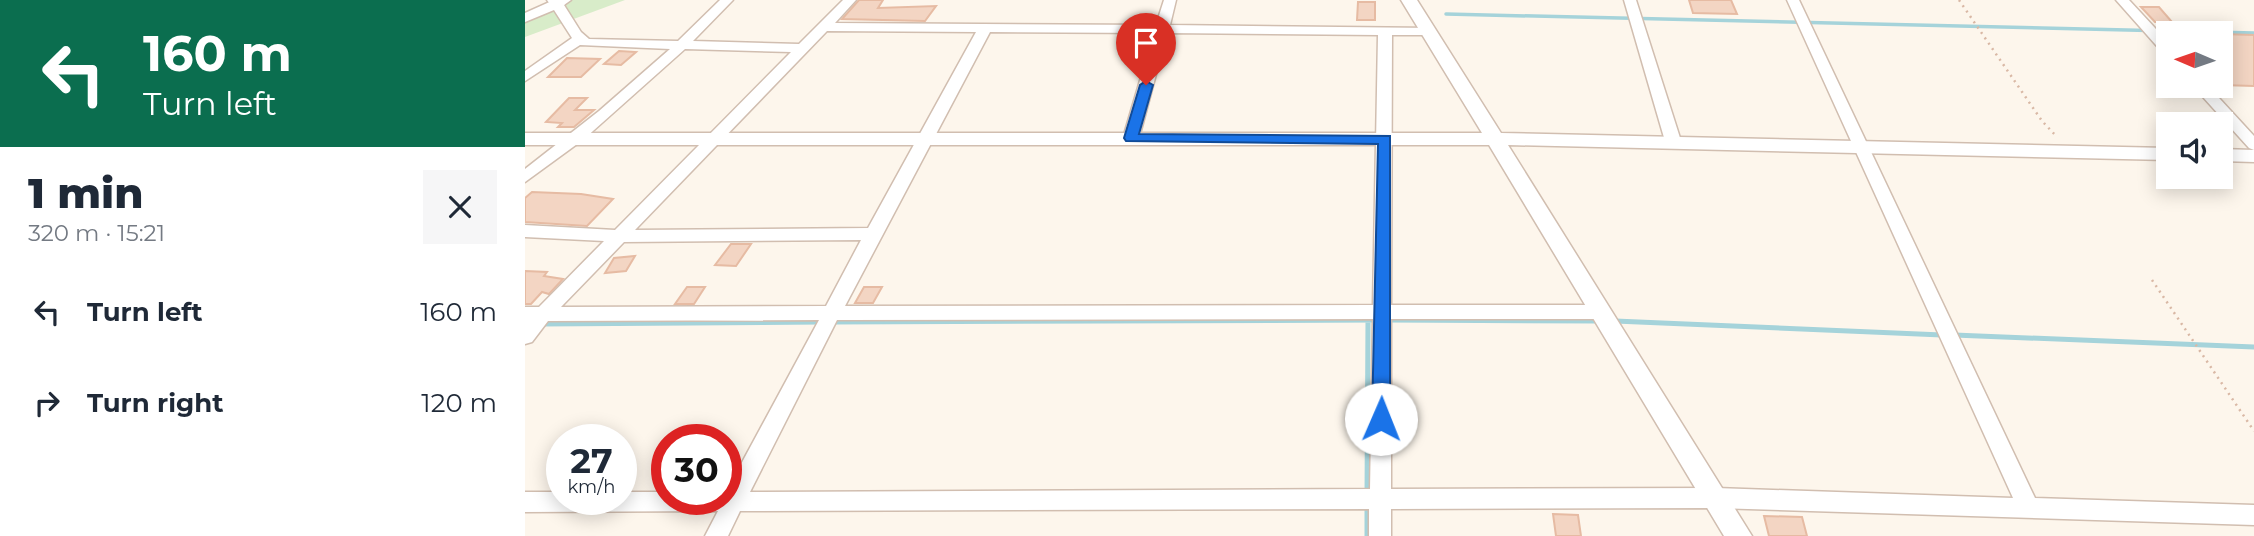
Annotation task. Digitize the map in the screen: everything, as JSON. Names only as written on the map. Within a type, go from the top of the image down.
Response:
[{"type":"street","points":[[525,177],[575,139],[684,45],[727,0]]},
{"type":"street","points":[[525,337],[534,314],[621,236],[850,0]]},
{"type":"street","points":[[1131,138],[1170,0]]},
{"type":"street","points":[[1409,0],[1739,536]]},
{"type":"street","points":[[1630,0],[1672,142]]},
{"type":"street","points":[[1793,0],[2028,506]]},
{"type":"street","points":[[2122,0],[2156,37]]},
{"type":"street","points":[[525,18],[559,1],[580,38],[586,43],[801,48]]},
{"type":"street","points":[[823,27],[1428,31]]},
{"type":"street","points":[[742,487],[873,234],[984,30]]},
{"type":"street","points":[[1380,536],[1385,30]]},
{"type":"street","points":[[525,77],[580,38]]},
{"type":"street","points":[[2211,98],[2254,145]]},
{"type":"street","points":[[525,139],[1494,139],[2156,154]]},
{"type":"street","points":[[2233,155],[2254,156]]},
{"type":"street","points":[[525,230],[621,236],[873,234]]},
{"type":"street","points":[[534,314],[1601,312]]},
{"type":"street","points":[[742,502],[1716,498],[2254,515]]},
{"type":"street","points":[[525,502],[651,502]]},
{"type":"street","points":[[716,536],[727,515]]},
{"type":"path","points":[[1959,0],[2042,121],[2070,151]]},
{"type":"path","points":[[2151,280],[2254,431]]},
{"type":"green space","points":[[565,0],[625,0],[525,37],[525,18]]},
{"type":"building","points":[[859,0],[883,0],[878,8],[936,6],[925,21],[842,19]]},
{"type":"building","points":[[1689,0],[1731,0],[1737,14],[1693,13]]},
{"type":"building","points":[[1358,2],[1375,2],[1375,20],[1357,20]]},
{"type":"building","points":[[2141,7],[2159,7],[2171,21],[2155,22]]},
{"type":"building","points":[[2233,34],[2254,35],[2254,86],[2233,85]]},
{"type":"building","points":[[619,51],[636,52],[621,65],[604,64]]},
{"type":"building","points":[[567,58],[600,59],[581,77],[548,77]]},
{"type":"building","points":[[569,98],[587,98],[575,110],[594,110],[574,127],[558,127],[562,123],[546,122]]},
{"type":"building","points":[[532,192],[581,194],[613,199],[587,226],[525,222],[525,198]]},
{"type":"building","points":[[731,244],[751,244],[736,266],[715,265]]},
{"type":"building","points":[[635,256],[626,271],[605,273],[614,258]]},
{"type":"building","points":[[525,271],[547,272],[544,276],[563,279],[549,294],[542,292],[531,304],[525,304]]},
{"type":"building","points":[[687,287],[705,287],[694,304],[675,304]]},
{"type":"building","points":[[864,287],[882,287],[873,303],[855,303]]},
{"type":"building","points":[[1553,514],[1578,515],[1581,536],[1556,536]]},
{"type":"building","points":[[1764,516],[1802,517],[1807,536],[1769,536]]},
{"type":"waterway","points":[[1446,14],[2254,33]]},
{"type":"waterway","points":[[831,322],[1368,320]]},
{"type":"waterway","points":[[1367,495],[1368,320]]},
{"type":"waterway","points":[[1368,320],[1379,320]]},
{"type":"waterway","points":[[1387,320],[1599,321]]},
{"type":"waterway","points":[[1615,321],[1942,335]]},
{"type":"waterway","points":[[541,324],[822,322]]},
{"type":"waterway","points":[[1954,335],[2254,347]]},
{"type":"waterway","points":[[1367,503],[1367,536]]},
{"type":"route","points":[[1146,85],[1131,138],[1385,139],[1381,419]]}]
